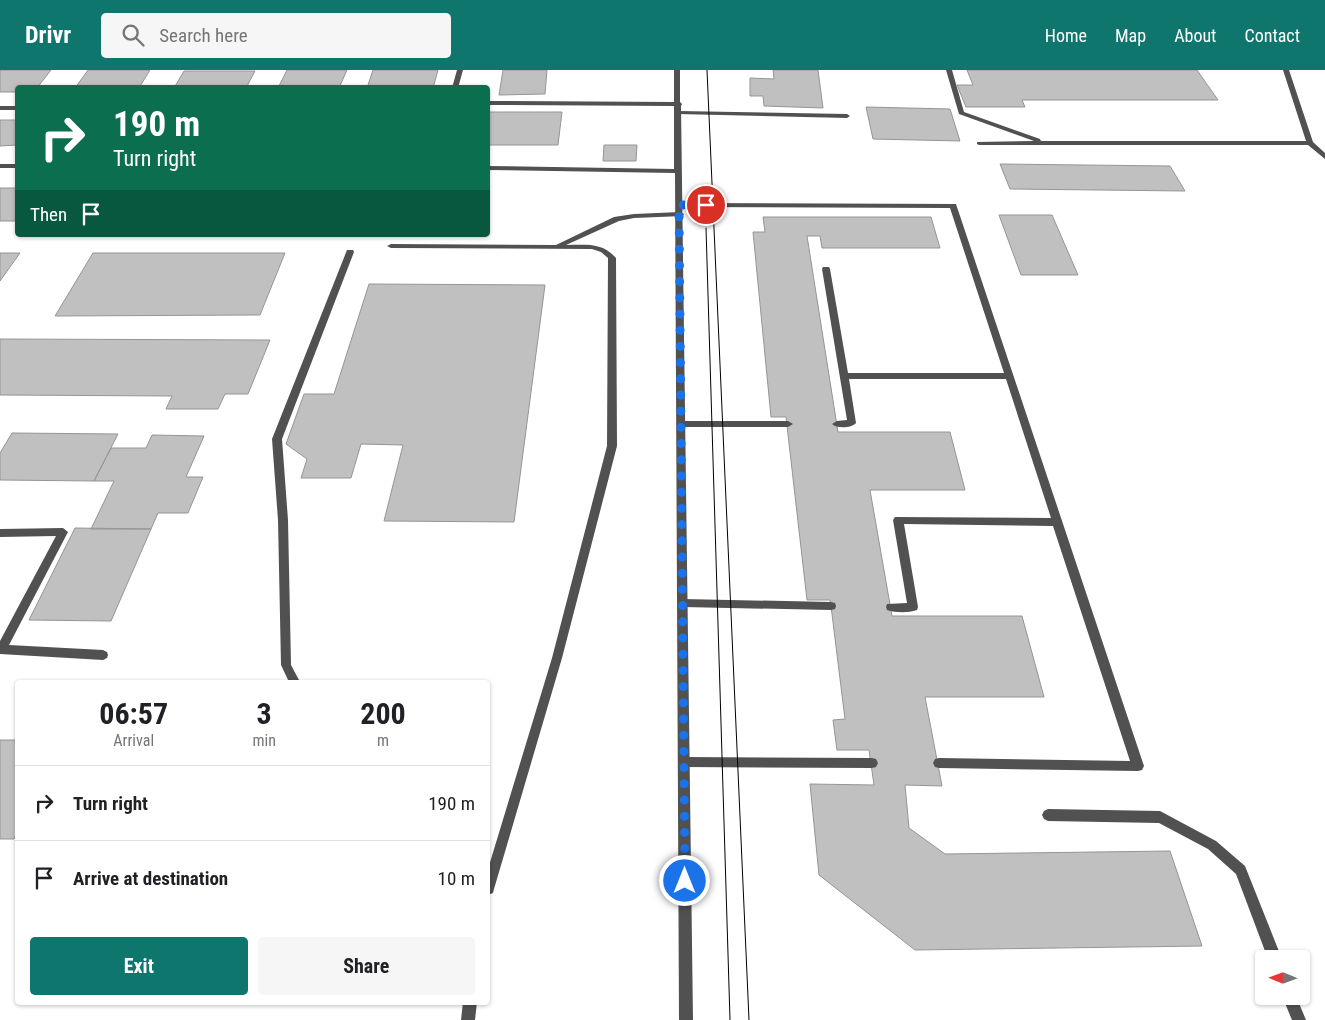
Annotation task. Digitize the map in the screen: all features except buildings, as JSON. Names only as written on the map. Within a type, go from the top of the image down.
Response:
[{"type":"street","points":[[455,85],[460,70]]},
{"type":"street","points":[[678,70],[686,1020]]},
{"type":"street","points":[[949,70],[961,113],[1045,143]]},
{"type":"street","points":[[1286,70],[1310,143],[1325,157]]},
{"type":"street","points":[[490,103],[679,108],[847,116]]},
{"type":"street","points":[[0,108],[15,108]]},
{"type":"street","points":[[979,143],[1310,143]]},
{"type":"street","points":[[0,166],[15,166]]},
{"type":"street","points":[[490,168],[679,171]]},
{"type":"street","points":[[556,246],[617,219],[679,209],[953,206],[1138,766],[939,763]]},
{"type":"street","points":[[391,246],[592,247],[604,250],[612,258],[612,446],[557,658],[490,882]]},
{"type":"street","points":[[293,680],[286,665],[283,520],[277,439],[350,252]]},
{"type":"street","points":[[826,269],[852,423],[837,424]]},
{"type":"street","points":[[844,376],[1009,376]]},
{"type":"street","points":[[681,424],[788,424]]},
{"type":"street","points":[[891,606],[913,606],[898,520],[1057,522]]},
{"type":"street","points":[[0,533],[63,532],[0,649],[103,655]]},
{"type":"street","points":[[683,603],[831,606]]},
{"type":"street","points":[[684,762],[872,763]]},
{"type":"street","points":[[1048,815],[1160,817],[1212,845],[1240,870],[1271,950]]},
{"type":"street","points":[[468,1020],[470,1005]]},
{"type":"street","points":[[1293,1005],[1299,1020]]},
{"type":"tram line","points":[[707,70],[749,1020]]},
{"type":"tram line","points":[[706,228],[730,1020]]},
{"type":"route","points":[[685,881],[679,205],[706,205]]}]
